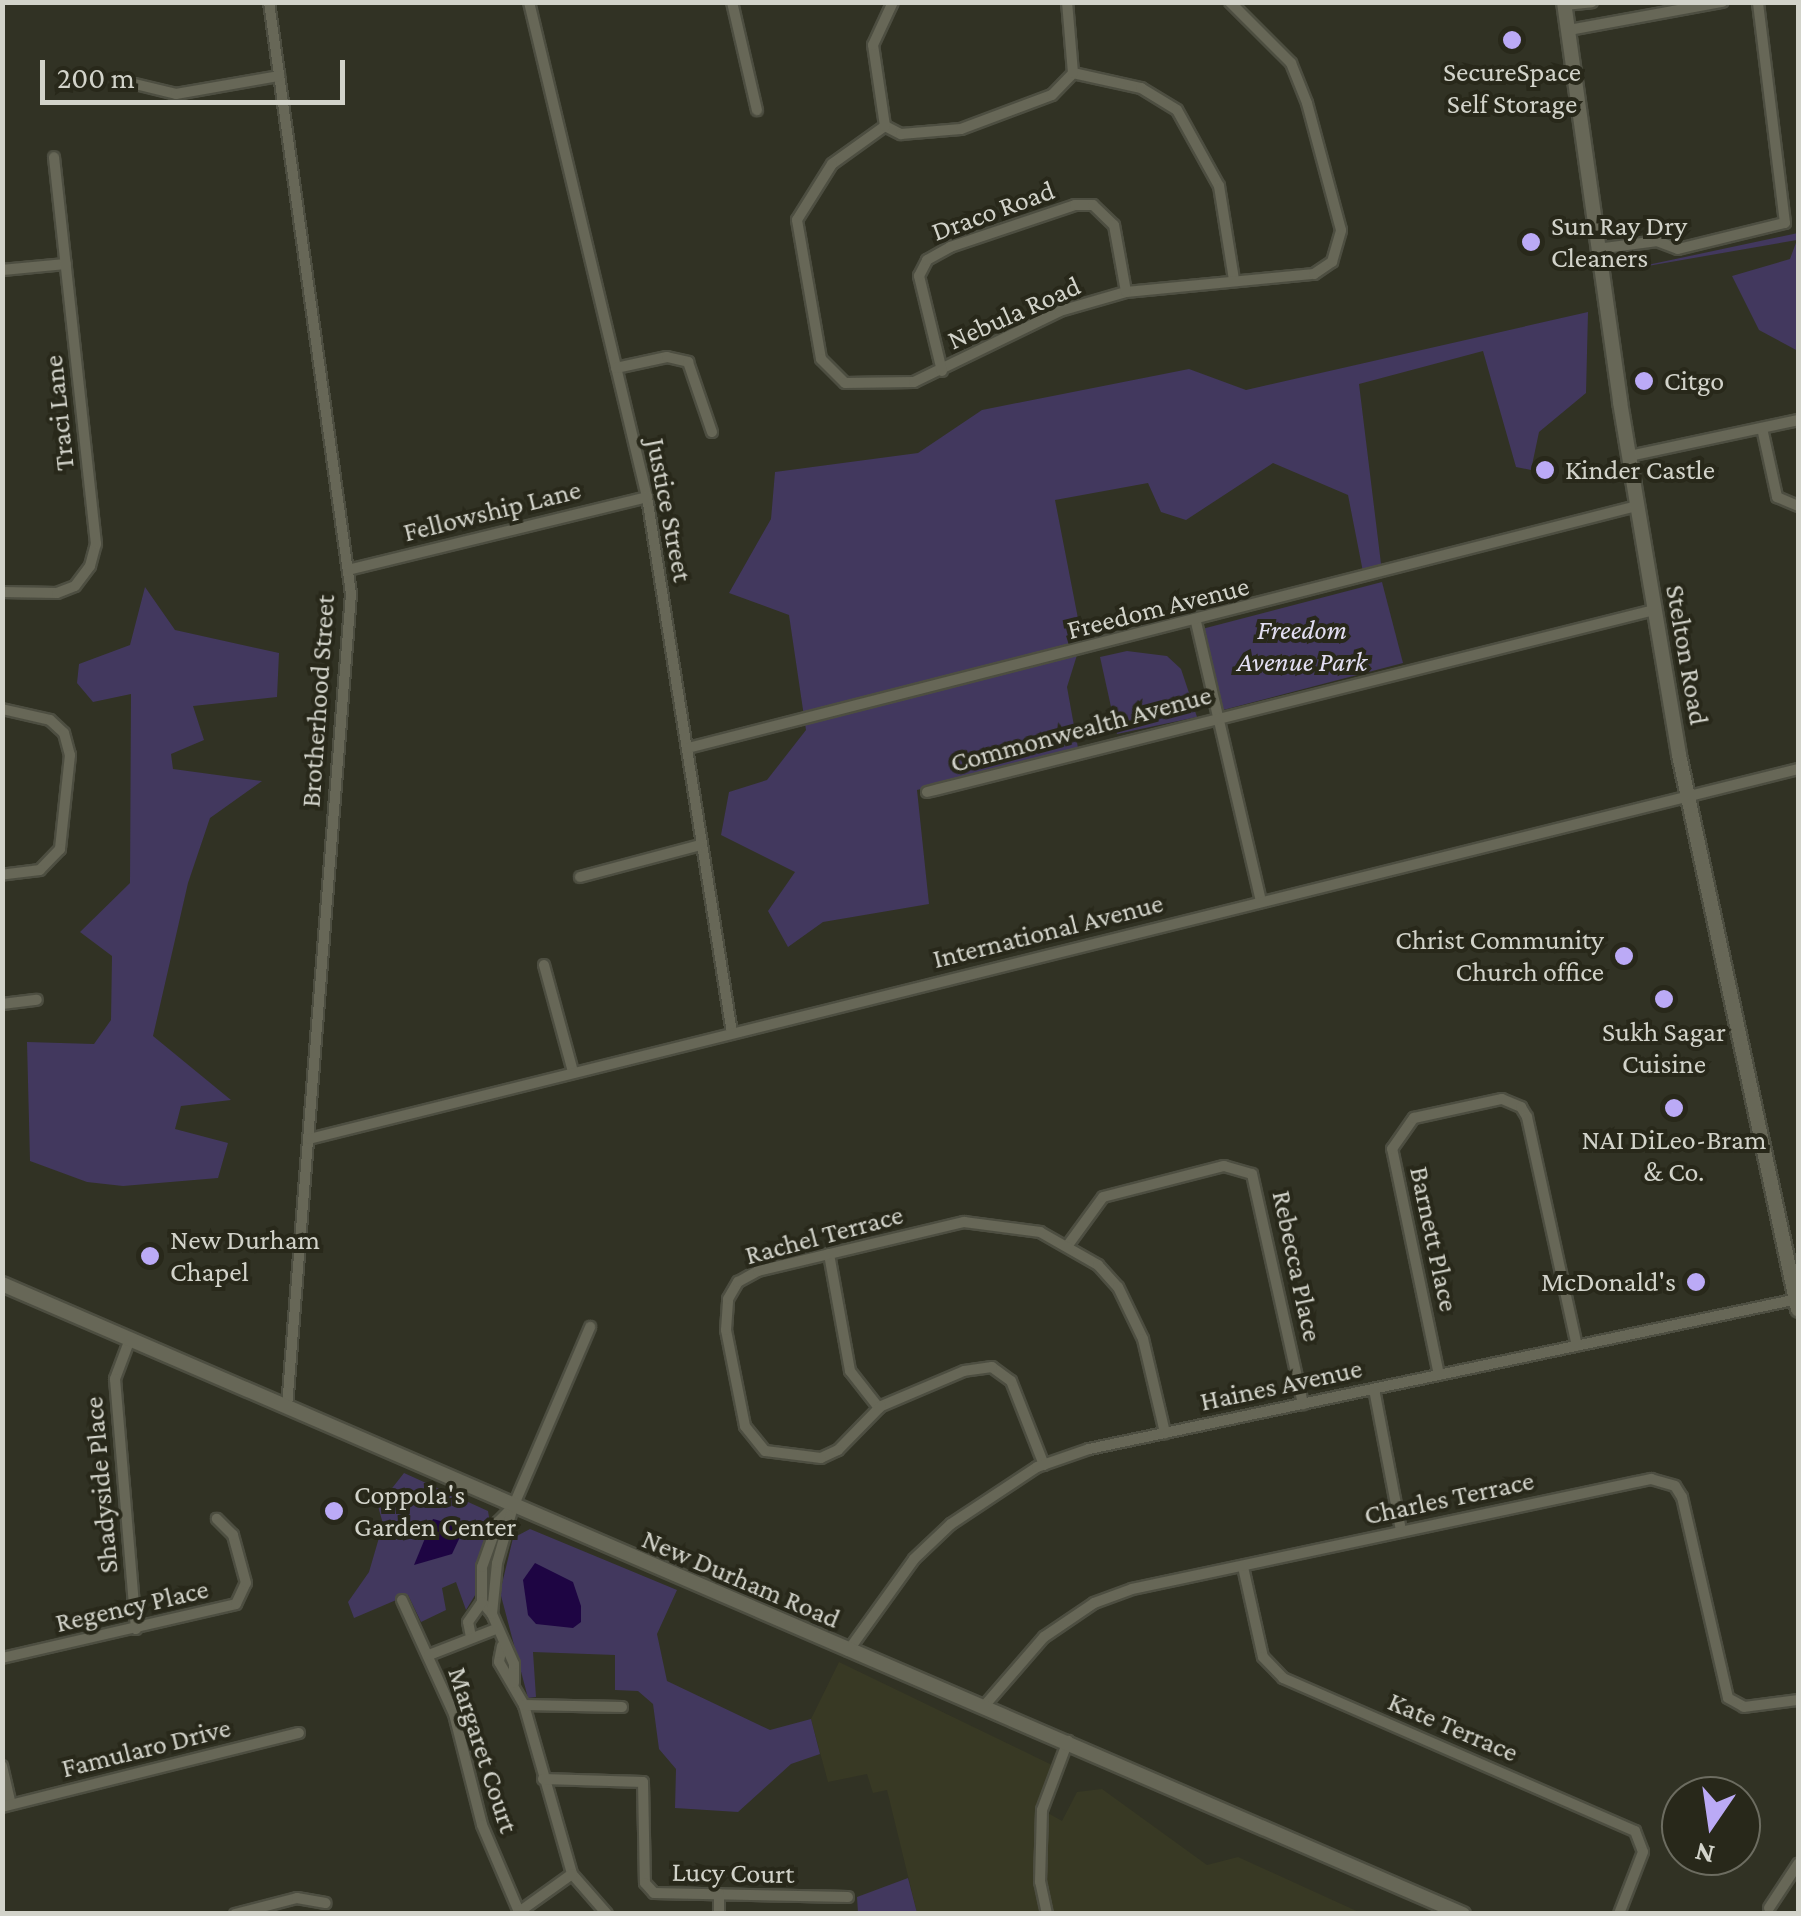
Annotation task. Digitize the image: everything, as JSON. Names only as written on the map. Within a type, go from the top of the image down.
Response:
[{"type":"main road","name":"Stelton Road","points":[[1565,4],[1597,249],[1687,797],[1798,1303]]},
{"type":"main road","name":"New Durham Road","points":[[2,1284],[847,1652],[985,1705],[1462,1914]]},
{"type":"street","name":"Brotherhood Street","points":[[268,2],[348,570],[287,1407]]},
{"type":"street","name":"Justice Street","points":[[529,2],[647,497],[732,1033]]},
{"type":"street","points":[[732,2],[757,110]]},
{"type":"street","points":[[893,2],[872,45],[885,126],[901,134],[977,125],[1052,94],[1073,73],[1067,2]]},
{"type":"street","name":"Nebula Road","points":[[885,126],[832,164],[797,220],[821,358],[833,377],[859,386],[902,384],[942,371],[1060,310],[1126,292],[1314,274],[1332,262],[1341,230],[1291,63],[1230,2]]},
{"type":"street","points":[[1565,4],[1592,2]]},
{"type":"street","points":[[1568,30],[1722,2]]},
{"type":"street","points":[[1597,249],[1656,240],[1678,249],[1779,227],[1788,203],[1758,2]]},
{"type":"street","points":[[1073,73],[1141,88],[1176,110],[1218,186],[1234,280]]},
{"type":"street","points":[[135,84],[176,94],[279,76]]},
{"type":"street","name":"Traci Lane","points":[[2,592],[58,593],[75,586],[90,566],[96,544],[54,157]]},
{"type":"street","name":"Draco Road","points":[[942,371],[919,276],[927,260],[950,247],[1075,205],[1093,205],[1114,226],[1126,292]]},
{"type":"street","points":[[2,270],[66,264]]},
{"type":"street","points":[[616,368],[667,357],[688,362],[712,432]]},
{"type":"street","points":[[1629,456],[1798,420]]},
{"type":"street","points":[[1762,428],[1777,497],[1798,506]]},
{"type":"street","name":"Fellowship Lane","points":[[348,570],[647,497]]},
{"type":"street","name":"Freedom Avenue","points":[[688,748],[1196,622],[1637,506]]},
{"type":"street","name":"Commonwealth Avenue","points":[[927,792],[1654,610]]},
{"type":"street","points":[[1196,622],[1261,901]]},
{"type":"street","points":[[2,709],[50,720],[64,733],[70,755],[60,849],[40,870],[2,875]]},
{"type":"street","name":"International Avenue","points":[[309,1140],[1798,770]]},
{"type":"street","points":[[580,877],[700,845]]},
{"type":"street","points":[[544,965],[573,1072]]},
{"type":"street","points":[[2,1004],[37,1000]]},
{"type":"street","name":"Barnett Place","points":[[1440,1375],[1393,1143],[1414,1118],[1502,1099],[1521,1107],[1527,1118],[1577,1346]]},
{"type":"street","name":"Rebecca Place","points":[[1068,1245],[1104,1197],[1224,1166],[1252,1174],[1303,1404]]},
{"type":"street","name":"Rachel Terrace","points":[[1044,1465],[1011,1381],[992,1367],[964,1371],[879,1408],[838,1450],[821,1458],[774,1456],[745,1426],[726,1330],[728,1299],[738,1282],[758,1271],[986,1220],[1068,1245],[1098,1265],[1132,1312],[1166,1433]]},
{"type":"street","points":[[829,1254],[850,1371],[879,1408]]},
{"type":"street","name":"Haines Avenue","points":[[847,1652],[886,1592],[950,1524],[1044,1465],[1166,1433],[1798,1303]]},
{"type":"street","points":[[590,1327],[513,1507],[492,1614],[502,1646],[499,1662],[524,1705],[572,1874],[606,1914]]},
{"type":"street","name":"Shadyside Place","points":[[130,1340],[115,1380],[136,1629]]},
{"type":"street","points":[[1374,1389],[1401,1531]]},
{"type":"street","name":"Charles Terrace","points":[[985,1705],[1034,1647],[1094,1603],[1401,1531],[1664,1480],[1682,1497],[1728,1698],[1744,1706],[1798,1700]]},
{"type":"street","points":[[472,1636],[468,1622],[482,1602],[486,1553],[498,1522],[513,1507]]},
{"type":"street","name":"Regency Place","points":[[2,1658],[226,1608],[242,1598],[246,1583],[233,1536],[217,1519]]},
{"type":"street","name":"Kate Terrace","points":[[1242,1567],[1263,1657],[1282,1678],[1635,1830],[1643,1852],[1619,1914]]},
{"type":"street","name":"Margaret Court","points":[[402,1600],[454,1714],[492,1853],[520,1913]]},
{"type":"street","points":[[482,1602],[492,1614]]},
{"type":"street","points":[[429,1655],[496,1630]]},
{"type":"street","points":[[524,1705],[622,1707]]},
{"type":"street","name":"Famularo Drive","points":[[7,1806],[300,1733]]},
{"type":"street","points":[[1047,1914],[1040,1882],[1042,1810],[1068,1741]]},
{"type":"street","points":[[2,1766],[7,1806]]},
{"type":"street","name":"Lucy Court","points":[[543,1779],[643,1782],[649,1889],[848,1897]]},
{"type":"street","points":[[1769,1908],[1798,1864]]},
{"type":"street","points":[[520,1913],[572,1874]]},
{"type":"street","points":[[718,1914],[719,1894]]},
{"type":"street","points":[[792,1896],[792,1914]]},
{"type":"street","points":[[235,1914],[297,1898],[326,1903]]},
{"type":"shaded area","points":[[433,1519],[460,1526],[460,1537],[452,1554],[414,1565]]},
{"type":"shaded area","points":[[535,1563],[573,1582],[581,1606],[581,1622],[573,1628],[536,1624],[528,1615],[523,1580]]},
{"type":"shaded area","points":[[839,1662],[1054,1766],[1039,1808],[1062,1821],[1077,1792],[1102,1789],[1207,1865],[1238,1857],[1361,1913],[917,1913],[887,1790],[873,1793],[867,1774],[828,1782],[811,1719]]},
{"type":"green space","points":[[1798,233],[1798,351],[1759,330],[1732,276],[1790,259],[1797,240],[1619,271]]},
{"type":"green space","points":[[1588,312],[1586,393],[1539,432],[1531,470],[1516,467],[1483,351],[1359,384],[1382,572],[1364,577],[1348,495],[1273,463],[1186,520],[1161,512],[1148,483],[1055,500],[1082,639],[1067,687],[1078,748],[917,790],[929,904],[823,922],[788,947],[768,911],[795,872],[721,835],[729,792],[767,780],[806,730],[789,615],[729,593],[771,519],[775,472],[918,453],[982,410],[1189,369],[1246,390]]},
{"type":"green space","name":"Freedom Avenue Park","points":[[1382,582],[1403,663],[1223,710],[1202,629]]},
{"type":"green space","points":[[145,587],[175,630],[279,653],[277,697],[193,706],[204,740],[171,754],[173,769],[262,781],[210,818],[188,883],[153,1036],[231,1100],[181,1106],[175,1129],[228,1143],[218,1178],[123,1186],[87,1182],[30,1161],[27,1042],[94,1044],[111,1020],[112,956],[80,932],[130,883],[131,694],[93,702],[77,683],[79,664],[130,645]]},
{"type":"green space","points":[[1127,651],[1167,656],[1181,669],[1197,717],[1117,734],[1100,657]]},
{"type":"green space","points":[[404,1473],[488,1511],[491,1529],[477,1592],[466,1610],[456,1582],[442,1588],[446,1610],[421,1622],[408,1595],[354,1618],[348,1602],[369,1572],[383,1524],[378,1506]]},
{"type":"green space","points":[[530,1529],[677,1590],[657,1634],[667,1681],[770,1730],[811,1719],[820,1754],[791,1764],[738,1812],[675,1808],[676,1769],[659,1749],[653,1704],[638,1691],[615,1690],[615,1655],[533,1652],[536,1697],[528,1698],[500,1592],[513,1538]]},
{"type":"green space","points":[[908,1878],[917,1913],[858,1913],[857,1897]]},
{"type":"place","name":"SecureSpace Self Storage","points":[[1512,40]]},
{"type":"place","name":"Sun Ray Dry Cleaners","points":[[1531,242]]},
{"type":"place","name":"Citgo","points":[[1644,381]]},
{"type":"place","name":"Kinder Castle","points":[[1545,470]]},
{"type":"place","name":"Christ Community Church office","points":[[1624,956]]},
{"type":"place","name":"Sukh Sagar Cuisine","points":[[1664,999]]},
{"type":"place","name":"NAI DiLeo-Bram & Co.","points":[[1674,1108]]},
{"type":"place","name":"New Durham Chapel","points":[[150,1256]]},
{"type":"place","name":"McDonald's","points":[[1696,1282]]},
{"type":"place","name":"Coppola's Garden Center","points":[[334,1511]]}]
